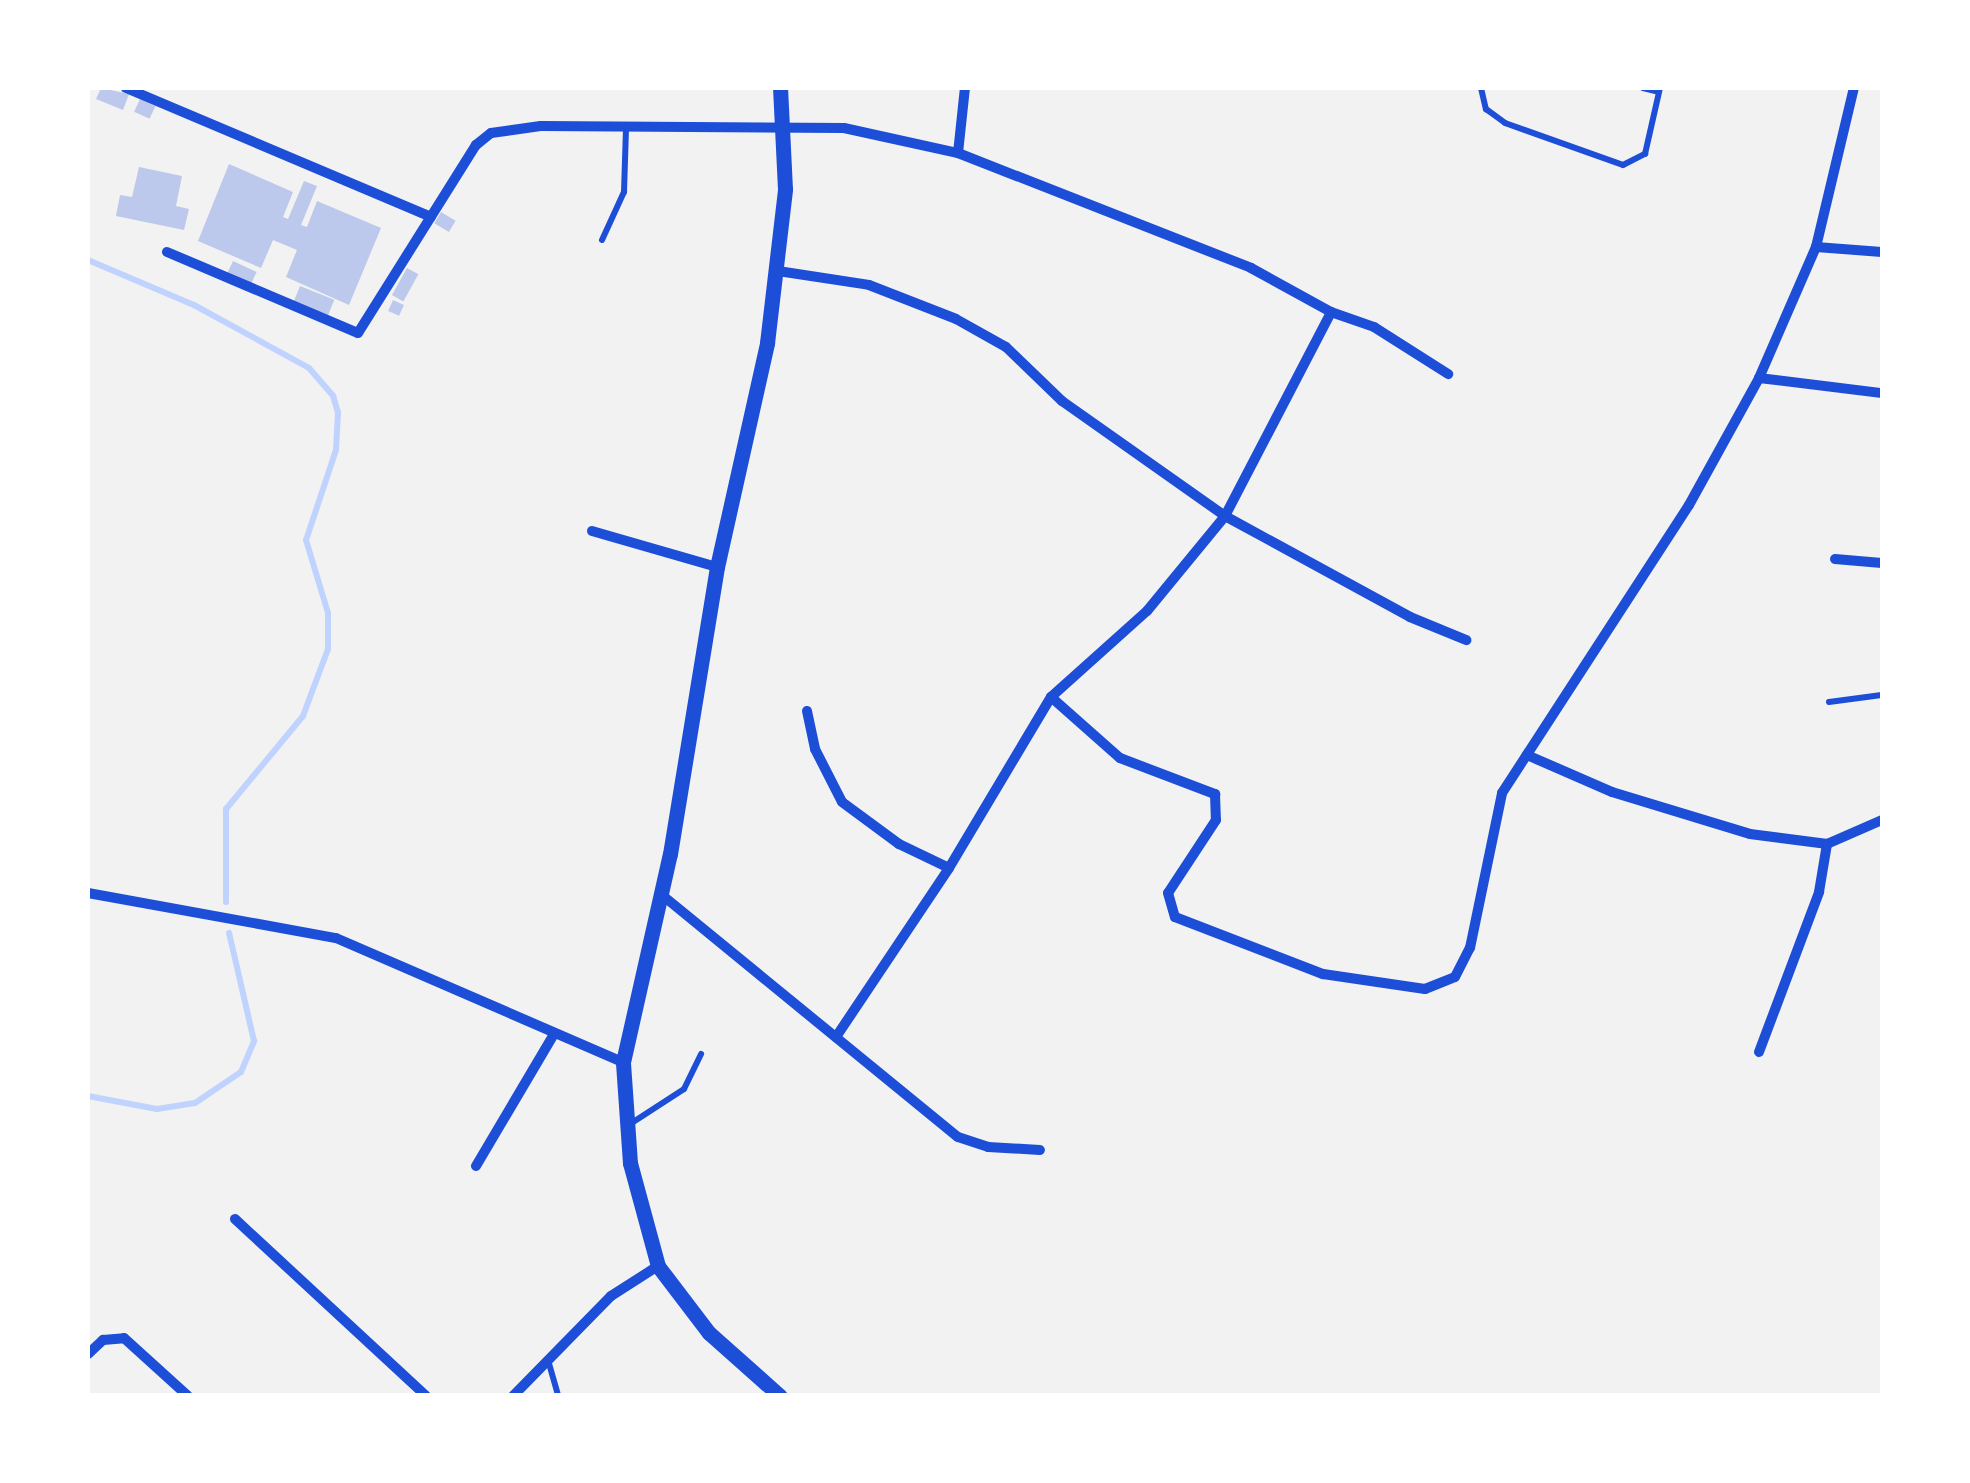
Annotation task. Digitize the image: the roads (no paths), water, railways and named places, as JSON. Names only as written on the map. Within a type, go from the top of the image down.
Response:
[{"type":"street","points":[[126,88],[431,216]]},
{"type":"street","points":[[780,88],[786,126],[778,271],[717,566],[662,894],[623,1062],[626,1127],[637,1200],[658,1266],[710,1333],[780,1396]]},
{"type":"street","points":[[958,152],[965,88]]},
{"type":"street","points":[[1051,697],[1120,758],[1215,794],[1216,820],[1168,893],[1175,917],[1323,974],[1408,988],[1442,985],[1465,962],[1491,820],[1527,755],[1689,505],[1759,378],[1816,246],[1854,88]]},
{"type":"street","points":[[167,252],[358,333],[476,145],[491,133],[626,126],[786,126],[881,133],[958,152],[1250,268],[1331,312],[1374,327],[1448,374]]},
{"type":"street","points":[[1816,246],[1882,252]]},
{"type":"street","points":[[778,271],[869,285],[956,319],[1006,347],[1062,401],[1225,516],[1410,618],[1466,640]]},
{"type":"street","points":[[836,1037],[949,868],[1051,697],[1147,611],[1225,516],[1331,312]]},
{"type":"street","points":[[1759,378],[1882,393]]},
{"type":"street","points":[[592,531],[717,566]]},
{"type":"street","points":[[1835,559],[1882,562]]},
{"type":"street","points":[[808,711],[815,749],[842,802],[900,844],[949,868]]},
{"type":"street","points":[[1527,755],[1698,820],[1827,844],[1882,820]]},
{"type":"street","points":[[1759,1052],[1819,892],[1827,844]]},
{"type":"street","points":[[88,893],[336,938],[623,1062]]},
{"type":"street","points":[[662,894],[958,1137],[988,1147],[1040,1150]]},
{"type":"street","points":[[476,1166],[554,1034]]},
{"type":"street","points":[[235,1219],[426,1396]]},
{"type":"street","points":[[513,1396],[611,1296],[658,1266]]},
{"type":"street","points":[[88,1354],[103,1340],[124,1338],[188,1396]]},
{"type":"lane","points":[[1481,88],[1486,109],[1505,122],[1623,164],[1645,154],[1660,90],[1642,88]]},
{"type":"lane","points":[[602,240],[624,192],[626,126]]},
{"type":"lane","points":[[1829,702],[1882,695]]},
{"type":"lane","points":[[626,1127],[684,1089],[701,1054]]},
{"type":"lane","points":[[548,1359],[558,1396]]},
{"type":"waterway","points":[[88,260],[194,305],[309,368],[333,396],[338,412],[336,450],[306,540],[328,613],[328,649],[303,716],[226,809],[226,902]]},
{"type":"waterway","points":[[88,1096],[157,1109],[195,1103],[241,1072],[254,1041],[229,933]]}]
